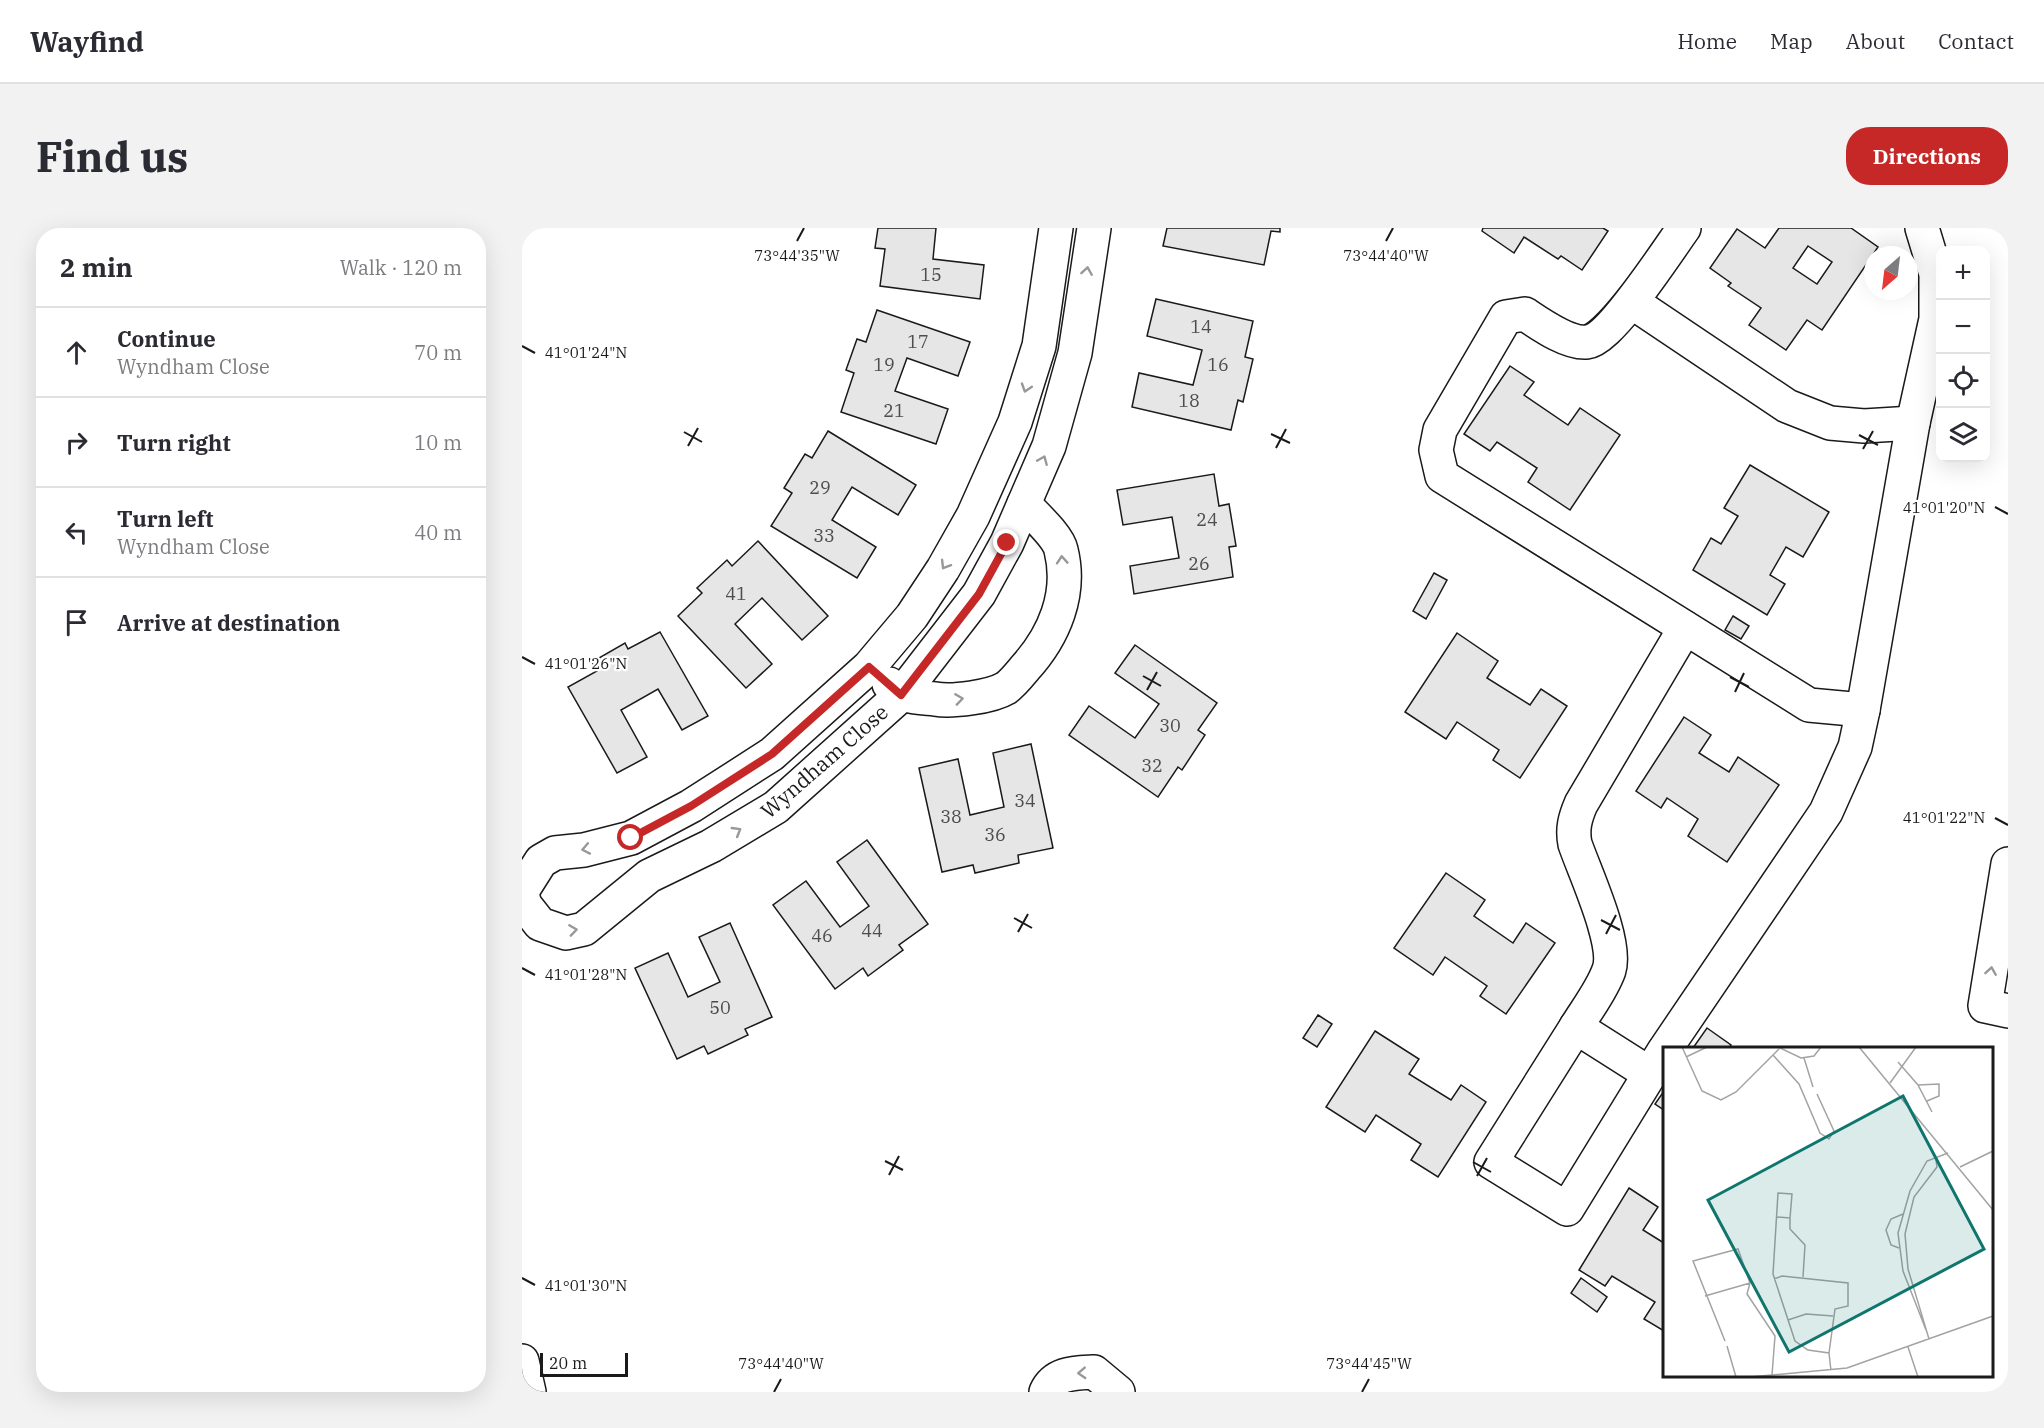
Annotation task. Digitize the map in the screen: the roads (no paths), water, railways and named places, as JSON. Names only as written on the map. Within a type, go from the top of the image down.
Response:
[{"type":"street","name":"Wyndham Close","points":[[1056,228],[1039,346],[1015,422],[973,516],[943,569],[912,616],[869,667],[772,754],[691,806],[631,838],[584,850],[555,853],[541,861],[523,899],[540,924],[566,933],[584,929],[649,876],[711,846],[776,807],[901,695],[979,594],[1007,543],[1049,446],[1075,353],[1094,228]]},
{"type":"street","points":[[1684,228],[1632,302],[1596,339],[1585,342],[1560,335],[1524,314],[1506,317],[1440,430],[1436,450],[1442,476],[1809,705],[1863,710]]},
{"type":"street","points":[[1667,1047],[1826,812],[1855,747],[1913,423],[1936,319],[1936,274],[1922,228]]},
{"type":"street","points":[[1632,302],[1787,406],[1830,423],[1864,426],[1913,423]]},
{"type":"street","points":[[1039,346],[1075,353]]},
{"type":"street","points":[[869,667],[901,695],[947,701],[977,697],[1006,688],[1041,649],[1055,623],[1062,600],[1061,548],[1024,504]]},
{"type":"street","points":[[1576,1027],[1660,1058],[1567,1209],[1491,1162],[1576,1027],[1609,969],[1610,956],[1605,928],[1575,844],[1573,833],[1575,818],[1581,804],[1685,628]]},
{"type":"street","points":[[631,838],[649,876]]},
{"type":"street","points":[[2008,864],[1985,1006],[2008,1011]]},
{"type":"street","points":[[522,1361],[528,1392]]},
{"type":"street","points":[[1047,1392],[1050,1384],[1066,1374],[1094,1372],[1118,1392]]}]
